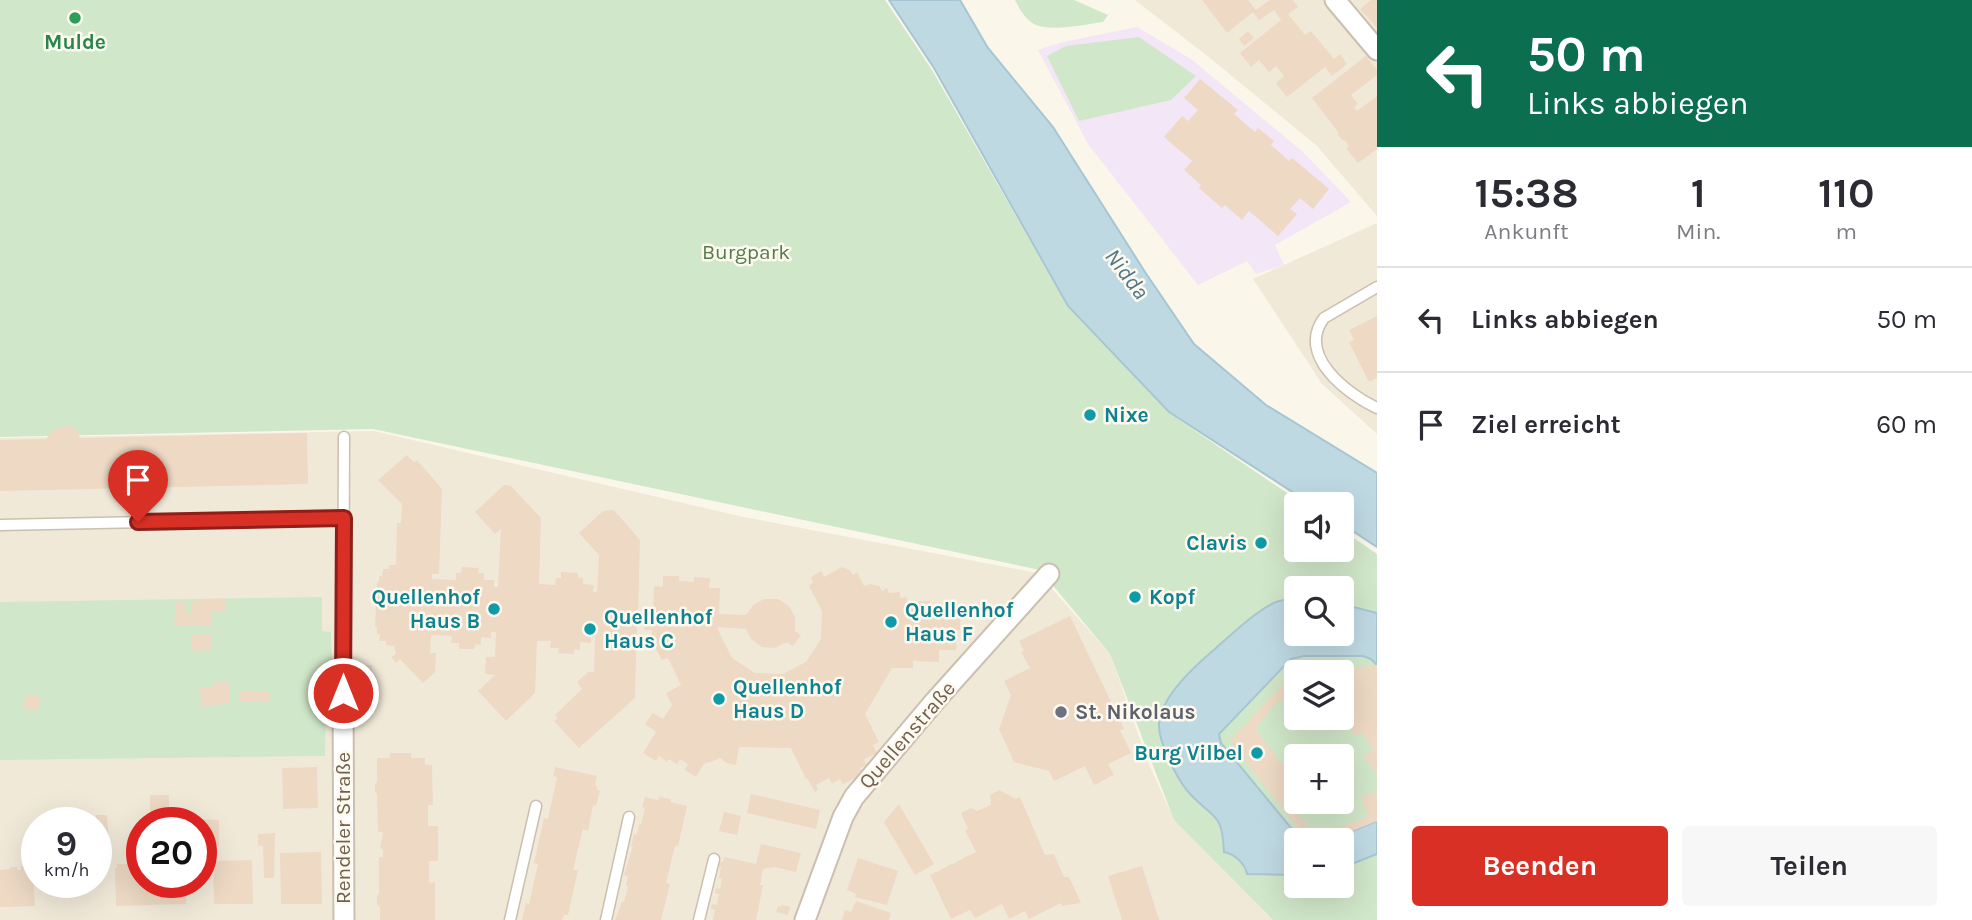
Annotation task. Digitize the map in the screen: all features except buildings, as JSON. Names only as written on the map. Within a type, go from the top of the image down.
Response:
[{"type":"street","points":[[1335,0],[1377,50]]},
{"type":"street","name":"Quellenstraße","points":[[804,920],[842,817],[854,797],[935,701],[1049,574]]},
{"type":"street","name":"Rendeler Straße","points":[[343,693],[344,920]]},
{"type":"lane","points":[[1377,287],[1324,318],[1315,336],[1318,354],[1328,370],[1342,386],[1377,408]]},
{"type":"lane","points":[[343,693],[344,437]]},
{"type":"lane","points":[[0,524],[344,518]]},
{"type":"lane","points":[[510,920],[536,806]]},
{"type":"lane","points":[[606,920],[629,817]]},
{"type":"lane","points":[[699,920],[714,859]]},
{"type":"shaded area","points":[[1135,0],[1377,0],[1377,216],[1317,146]]},
{"type":"shaded area","points":[[1137,27],[1191,59],[1304,153],[1351,202],[1275,245],[1284,265],[1256,274],[1247,261],[1198,285],[1088,144],[1038,50],[1063,42]]},
{"type":"shaded area","points":[[1377,223],[1377,434],[1322,384],[1253,279]]},
{"type":"shaded area","points":[[374,431],[739,516],[1038,573],[1110,654],[1148,762],[1174,820],[1273,920],[0,920],[0,438]]},
{"type":"green space","name":"Burgpark","points":[[0,0],[885,0],[932,70],[1068,307],[1169,413],[1285,492],[1284,562],[1354,562],[1354,538],[1377,554],[1377,920],[1273,920],[1174,820],[1110,654],[1040,570],[373,429],[0,437]]},
{"type":"green space","points":[[1015,0],[1074,0],[1108,15],[1103,22],[1066,27],[1038,26],[1028,20]]},
{"type":"green space","points":[[1139,37],[1196,76],[1171,100],[1079,121],[1047,56],[1066,46]]},
{"type":"green space","points":[[322,597],[322,631],[331,632],[332,678],[330,706],[326,706],[325,756],[0,760],[0,602]]},
{"type":"water","name":"Nidda","points":[[889,0],[960,0],[988,48],[1053,127],[1194,344],[1266,405],[1377,473],[1377,547],[1354,532],[1354,492],[1292,492],[1169,412],[1068,306],[934,68]]},
{"type":"water","points":[[1284,600],[1284,646],[1354,646],[1354,607],[1377,613],[1377,665],[1363,656],[1304,656],[1284,660],[1284,666],[1219,734],[1221,743],[1291,828],[1284,828],[1284,875],[1247,874],[1238,860],[1224,852],[1221,830],[1216,818],[1191,795],[1177,776],[1163,744],[1159,723],[1166,702],[1181,681],[1237,629],[1276,602]]},
{"type":"water","points":[[1377,821],[1377,854],[1354,863],[1354,830]]},
{"type":"place","name":"Mulde","points":[[75,18]]},
{"type":"place","name":"Nixe","points":[[1090,415]]},
{"type":"place","name":"Clavis","points":[[1261,543]]},
{"type":"place","name":"Kopf","points":[[1135,597]]},
{"type":"place","name":"Quellenhof Haus B","points":[[494,609]]},
{"type":"place","name":"Quellenhof Haus F","points":[[891,622]]},
{"type":"place","name":"Quellenhof Haus C","points":[[590,629]]},
{"type":"place","name":"Quellenhof Haus D","points":[[719,699]]},
{"type":"place","name":"St. Nikolaus","points":[[1061,712]]},
{"type":"place","name":"Burg Vilbel","points":[[1257,753]]},
{"type":"route","points":[[138,522],[344,518],[343,693]]}]
